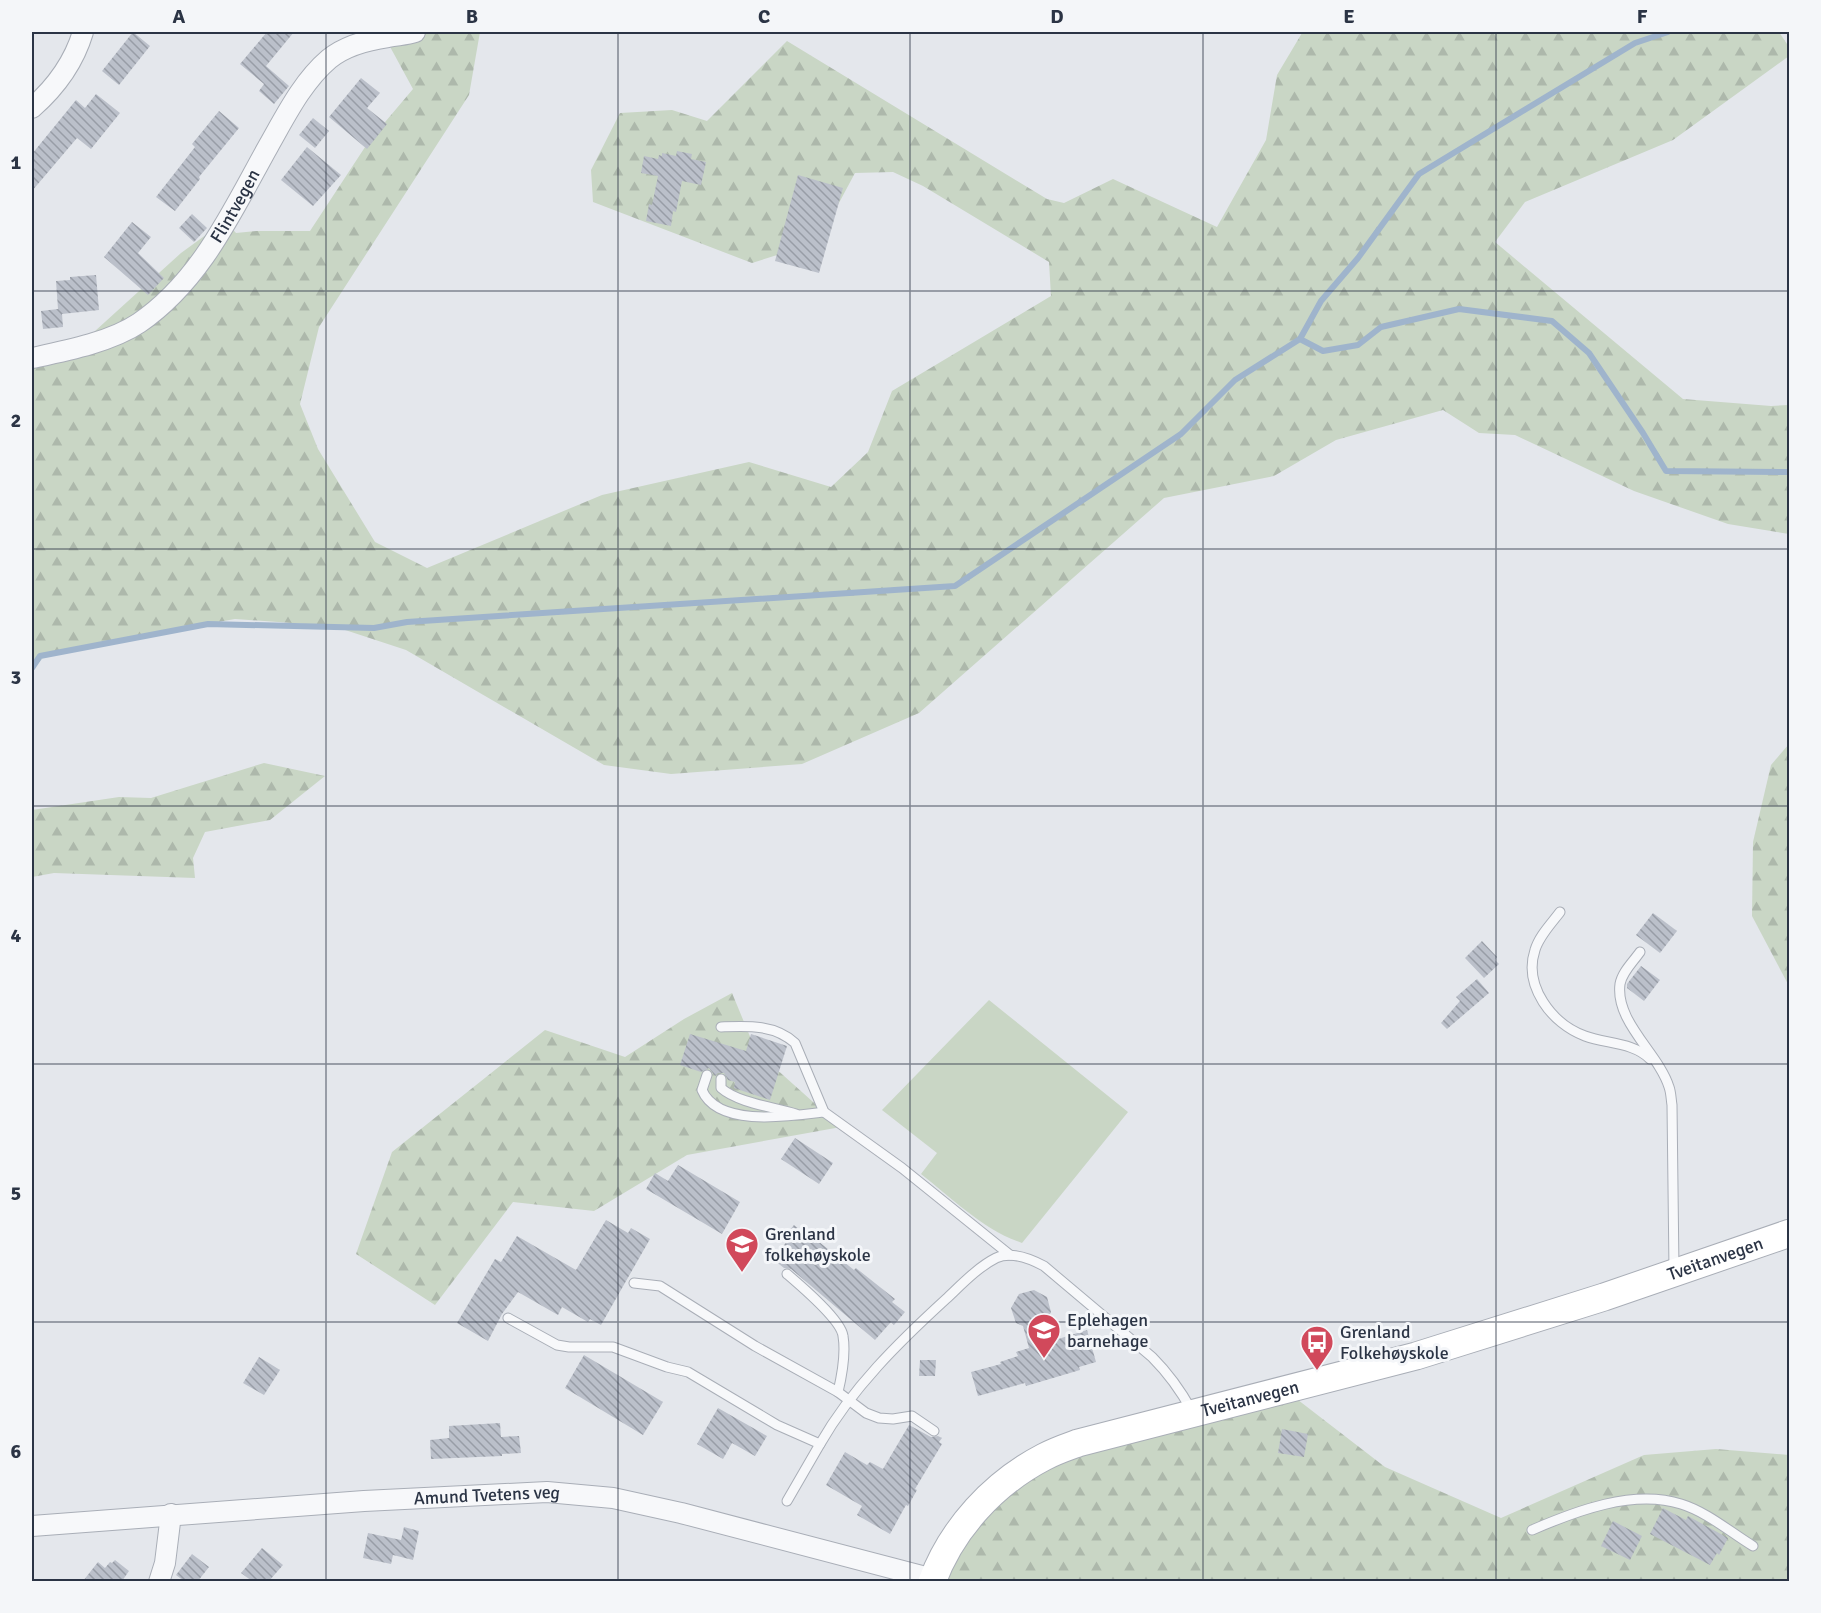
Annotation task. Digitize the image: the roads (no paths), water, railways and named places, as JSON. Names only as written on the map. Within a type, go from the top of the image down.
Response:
[{"type":"main road","name":"Tveitanvegen","points":[[933,1580],[954,1537],[972,1514],[1015,1474],[1045,1456],[1078,1443],[1416,1356],[1790,1233]]},
{"type":"street","points":[[32,108],[64,74],[83,32]]},
{"type":"street","name":"Flintvegen","points":[[32,357],[69,351],[107,338],[138,324],[175,294],[198,267],[290,107],[329,59],[350,46],[415,32]]},
{"type":"street","name":"Amund Tvetens veg","points":[[32,1526],[364,1501],[547,1492],[613,1497],[933,1580]]},
{"type":"street","points":[[159,1581],[165,1563],[171,1514]]},
{"type":"lane","points":[[1560,912],[1544,932],[1535,949],[1531,969],[1534,985],[1545,1005],[1570,1029],[1585,1036],[1627,1046],[1646,1055],[1660,1069]]},
{"type":"lane","points":[[1640,952],[1620,982],[1620,995],[1628,1017],[1669,1086],[1672,1105],[1674,1273]]},
{"type":"lane","points":[[721,1027],[754,1026],[788,1036],[795,1043],[824,1112],[921,1182],[1010,1255]]},
{"type":"lane","points":[[707,1075],[702,1090],[705,1097],[717,1108],[764,1117],[783,1118],[824,1112]]},
{"type":"lane","points":[[721,1079],[721,1088],[726,1092],[753,1103],[798,1115]]},
{"type":"lane","points":[[787,1501],[848,1400],[893,1351],[956,1289],[997,1257],[1010,1255],[1030,1259],[1044,1266],[1152,1357],[1180,1389],[1193,1413]]},
{"type":"lane","points":[[787,1274],[838,1322],[843,1335],[838,1392]]},
{"type":"lane","points":[[634,1283],[660,1286],[755,1346],[838,1392],[866,1413],[879,1418],[893,1419],[912,1416],[934,1431]]},
{"type":"lane","points":[[508,1318],[557,1345],[613,1347],[667,1367],[688,1372],[777,1425],[820,1444]]},
{"type":"lane","points":[[1532,1530],[1556,1520],[1613,1503],[1663,1499],[1698,1511],[1753,1546]]},
{"type":"waterway","points":[[32,668],[40,656],[208,624],[374,628],[407,622],[955,586],[1181,434],[1235,380],[1300,339],[1321,301],[1358,258],[1419,174],[1635,43],[1668,32]]},
{"type":"waterway","points":[[1300,339],[1323,351],[1358,345],[1381,327],[1459,309],[1552,321],[1589,353],[1666,471],[1790,472]]},
{"type":"place","name":"Grenland folkehøyskole","points":[[742,1273]]},
{"type":"place","name":"Eplehagen barnehage","points":[[1044,1359]]},
{"type":"place","name":"Grenland Folkehøyskole","points":[[1317,1371]]}]
